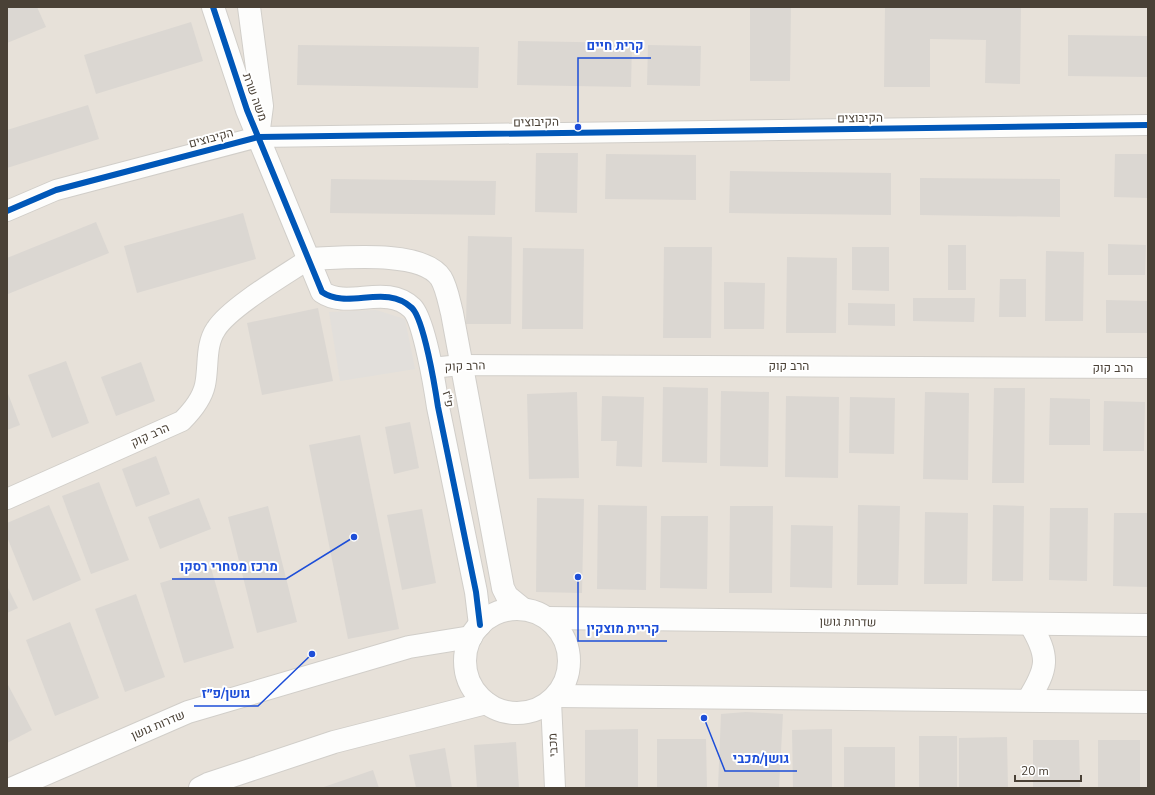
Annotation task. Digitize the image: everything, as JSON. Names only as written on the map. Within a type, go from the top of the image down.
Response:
[{"type":"street","name":"משה שרת","points":[[214,7],[247,110],[309,259]]},
{"type":"street","name":"משה שרת","points":[[249,7],[262,106],[258,137]]},
{"type":"street","name":"הקיבוצים","points":[[7,211],[56,190],[258,137],[1148,125]]},
{"type":"street","name":"פ\"ז","points":[[476,631],[476,592],[431,368],[418,316],[412,308],[403,302],[388,297],[333,298],[328,296],[322,292],[318,286],[309,259],[364,256],[417,262],[429,267],[441,278],[447,294],[461,365],[502,588],[506,596],[523,609]]},
{"type":"street","name":"הרב קוק","points":[[7,499],[182,421],[195,407],[205,387],[208,349],[215,329],[228,314],[309,259]]},
{"type":"street","name":"הרב קוק","points":[[431,368],[461,365],[1148,368]]},
{"type":"street","points":[[511,609],[523,609],[547,618],[560,630],[567,646],[568,669],[566,681],[553,698],[536,710],[519,713],[501,711],[486,703],[476,692],[468,672],[466,651],[476,631],[499,612],[511,609]]},
{"type":"street","name":"שדרות גושן","points":[[547,618],[1148,625]]},
{"type":"street","points":[[1028,700],[1040,681],[1044,663],[1042,643],[1030,624]]},
{"type":"street","name":"שדרות גושן","points":[[13,788],[188,712],[409,646],[476,631]]},
{"type":"street","points":[[553,698],[1148,702]]},
{"type":"street","name":"מכבי","points":[[553,698],[555,788]]},
{"type":"street","points":[[200,788],[334,742],[486,703]]},
{"type":"shaded area","points":[[7,7],[1148,7],[1148,788],[7,788]]},
{"type":"shaded area","points":[[376,310],[405,319],[415,369],[340,381],[329,312]]},
{"type":"building","points":[[7,7],[37,7],[46,27],[7,43]]},
{"type":"building","points":[[750,7],[791,7],[790,81],[750,81]]},
{"type":"building","points":[[885,7],[1021,8],[1020,84],[985,83],[986,40],[930,39],[930,87],[884,87]]},
{"type":"building","points":[[191,22],[203,61],[96,94],[84,55]]},
{"type":"building","points":[[1068,35],[1148,36],[1148,77],[1068,76]]},
{"type":"building","points":[[518,41],[632,43],[631,87],[517,85]]},
{"type":"building","points":[[298,45],[479,47],[478,88],[297,85]]},
{"type":"building","points":[[648,45],[701,46],[700,86],[647,85]]},
{"type":"building","points":[[88,105],[99,139],[7,168],[7,130]]},
{"type":"building","points":[[536,153],[578,153],[577,213],[535,212]]},
{"type":"building","points":[[606,154],[696,155],[696,200],[605,199]]},
{"type":"building","points":[[1115,154],[1148,154],[1148,198],[1114,197]]},
{"type":"building","points":[[730,171],[891,173],[891,215],[729,213]]},
{"type":"building","points":[[920,178],[1060,179],[1060,217],[920,215]]},
{"type":"building","points":[[331,179],[496,181],[495,215],[330,213]]},
{"type":"building","points":[[243,213],[256,259],[137,293],[124,246]]},
{"type":"building","points":[[96,222],[109,253],[8,294],[7,258]]},
{"type":"building","points":[[468,236],[512,237],[511,324],[466,324]]},
{"type":"building","points":[[1108,244],[1146,245],[1145,275],[1108,275]]},
{"type":"building","points":[[948,245],[966,245],[966,290],[948,290]]},
{"type":"building","points":[[664,247],[712,247],[711,338],[663,338]]},
{"type":"building","points":[[852,247],[889,247],[889,291],[852,290]]},
{"type":"building","points":[[523,248],[584,249],[583,329],[522,329]]},
{"type":"building","points":[[1046,251],[1084,252],[1083,321],[1045,321]]},
{"type":"building","points":[[787,257],[837,258],[836,333],[786,333]]},
{"type":"building","points":[[1000,279],[1026,279],[1026,317],[999,317]]},
{"type":"building","points":[[724,282],[765,283],[764,329],[724,329]]},
{"type":"building","points":[[913,298],[975,298],[974,322],[913,321]]},
{"type":"building","points":[[1106,300],[1148,301],[1148,333],[1106,333]]},
{"type":"building","points":[[848,303],[895,304],[895,326],[848,325]]},
{"type":"building","points":[[318,308],[333,381],[262,395],[247,323]]},
{"type":"building","points":[[66,361],[89,423],[52,438],[28,375]]},
{"type":"building","points":[[141,362],[155,401],[116,416],[101,377]]},
{"type":"building","points":[[663,387],[708,388],[707,463],[662,462]]},
{"type":"building","points":[[994,388],[1025,388],[1024,483],[992,483]]},
{"type":"building","points":[[7,391],[20,425],[7,430]]},
{"type":"building","points":[[721,391],[769,392],[768,467],[720,466]]},
{"type":"building","points":[[577,392],[579,478],[529,479],[527,394]]},
{"type":"building","points":[[925,392],[969,393],[968,480],[923,479]]},
{"type":"building","points":[[602,396],[644,397],[642,467],[616,466],[617,441],[601,441]]},
{"type":"building","points":[[786,396],[839,397],[838,478],[785,477]]},
{"type":"building","points":[[850,397],[895,398],[894,454],[849,453]]},
{"type":"building","points":[[1050,398],[1090,399],[1090,445],[1049,445]]},
{"type":"building","points":[[1104,401],[1145,402],[1144,451],[1103,451]]},
{"type":"building","points":[[410,422],[419,468],[394,474],[385,427]]},
{"type":"building","points":[[360,435],[399,629],[348,639],[309,445]]},
{"type":"building","points":[[156,456],[170,494],[136,507],[122,469]]},
{"type":"building","points":[[99,482],[129,560],[91,574],[62,496]]},
{"type":"building","points":[[199,498],[211,529],[160,549],[148,517]]},
{"type":"building","points":[[537,498],[584,499],[582,593],[536,592]]},
{"type":"building","points":[[49,505],[81,580],[33,601],[7,537],[7,523]]},
{"type":"building","points":[[598,505],[647,506],[646,590],[597,589]]},
{"type":"building","points":[[858,505],[900,506],[898,585],[857,585]]},
{"type":"building","points":[[993,505],[1024,506],[1023,581],[992,581]]},
{"type":"building","points":[[268,506],[297,622],[257,633],[228,517]]},
{"type":"building","points":[[730,506],[773,506],[772,593],[729,593]]},
{"type":"building","points":[[1050,508],[1088,508],[1087,581],[1049,580]]},
{"type":"building","points":[[422,509],[436,583],[402,590],[387,515]]},
{"type":"building","points":[[925,512],[968,513],[967,584],[924,584]]},
{"type":"building","points":[[1114,513],[1148,513],[1148,587],[1113,586]]},
{"type":"building","points":[[661,516],[708,516],[707,589],[660,588]]},
{"type":"building","points":[[791,525],[833,526],[832,588],[790,587]]},
{"type":"building","points":[[211,568],[234,648],[184,663],[160,583]]},
{"type":"building","points":[[7,586],[18,608],[7,613]]},
{"type":"building","points":[[136,594],[165,677],[125,692],[95,609]]},
{"type":"building","points":[[70,622],[99,698],[55,716],[26,640]]},
{"type":"building","points":[[7,683],[32,730],[7,743]]},
{"type":"building","points":[[746,712],[783,714],[779,788],[718,788],[721,714]]},
{"type":"building","points":[[638,729],[638,788],[585,788],[585,730]]},
{"type":"building","points":[[832,729],[832,788],[793,788],[792,730]]},
{"type":"building","points":[[919,736],[957,736],[957,788],[919,788]]},
{"type":"building","points":[[1007,737],[1008,788],[959,788],[959,738]]},
{"type":"building","points":[[657,739],[706,739],[707,788],[657,788]]},
{"type":"building","points":[[1033,740],[1079,740],[1080,788],[1033,788]]},
{"type":"building","points":[[1098,740],[1140,740],[1140,788],[1098,788]]},
{"type":"building","points":[[516,742],[519,788],[477,788],[474,745]]},
{"type":"building","points":[[844,747],[895,747],[895,788],[844,788]]},
{"type":"building","points":[[445,748],[452,788],[416,788],[409,755]]},
{"type":"building","points":[[373,770],[379,788],[321,788]]},
{"type":"cycle path","points":[[213,7],[247,110],[322,292],[332,297],[343,299],[391,297],[402,301],[412,308],[421,326],[432,370],[438,407],[476,592],[480,625]]},
{"type":"cycle path","points":[[7,211],[56,190],[258,137],[1148,125]]},
{"type":"place","name":"קרית חיים","points":[[578,127]]},
{"type":"place","name":"מרכז מסחרי רסקו","points":[[354,537]]},
{"type":"place","name":"קריית מוצקין","points":[[578,577]]},
{"type":"place","name":"גושן/פ״ז","points":[[312,654]]},
{"type":"place","name":"גושן/מכבי","points":[[704,718]]}]
